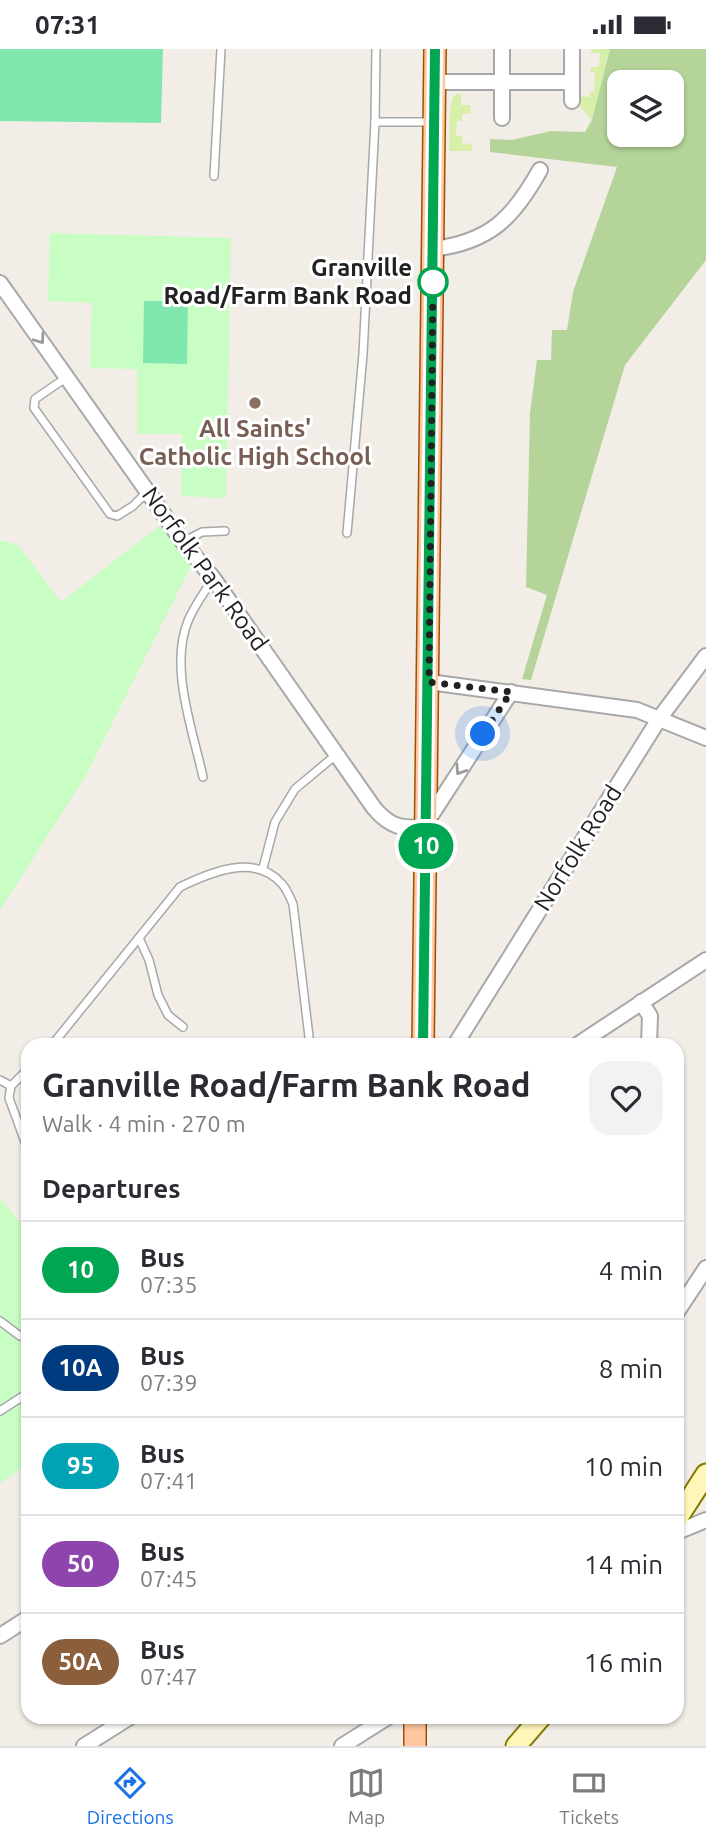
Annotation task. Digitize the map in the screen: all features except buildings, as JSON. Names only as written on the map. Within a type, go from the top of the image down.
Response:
[{"type":"main road","points":[[423,1038],[435,49]]},
{"type":"main road","points":[[684,1509],[706,1474]]},
{"type":"main road","points":[[415,1724],[415,1746]]},
{"type":"main road","points":[[516,1746],[535,1724]]},
{"type":"street","points":[[502,49],[502,118]]},
{"type":"street","points":[[572,49],[572,101]]},
{"type":"street","points":[[435,82],[571,82]]},
{"type":"street","points":[[433,249],[463,244],[491,231],[522,203],[540,170]]},
{"type":"street","name":"Norfolk Park Road","points":[[0,283],[382,817],[396,827],[426,825]]},
{"type":"street","name":"Norfolk Road","points":[[458,1038],[659,719],[706,656]]},
{"type":"street","points":[[429,682],[637,710],[706,739]]},
{"type":"street","points":[[426,825],[511,692]]},
{"type":"street","points":[[587,1038],[706,960]]},
{"type":"street","points":[[641,1002],[650,1016],[649,1038]]},
{"type":"street","points":[[684,1301],[706,1268]]},
{"type":"street","points":[[684,1529],[706,1520]]},
{"type":"street","points":[[0,1636],[21,1622]]},
{"type":"street","points":[[83,1746],[119,1724]]},
{"type":"street","points":[[342,1746],[377,1724]]},
{"type":"lane","points":[[215,176],[221,49]]},
{"type":"lane","points":[[347,533],[363,354],[375,122],[376,49]]},
{"type":"lane","points":[[375,122],[435,122]]},
{"type":"lane","points":[[67,377],[35,399],[34,408],[41,419],[110,514],[117,516],[149,491]]},
{"type":"lane","points":[[183,542],[202,532],[225,531]]},
{"type":"lane","points":[[203,777],[181,676],[181,651],[188,622],[213,579]]},
{"type":"lane","points":[[263,868],[275,822],[295,789],[337,754]]},
{"type":"lane","points":[[57,1038],[180,887],[210,872],[263,868],[283,884],[293,904],[309,1038]]},
{"type":"lane","points":[[139,938],[149,960],[158,995],[168,1015],[183,1027]]},
{"type":"lane","points":[[21,1076],[11,1087],[9,1098],[21,1131]]},
{"type":"lane","points":[[0,1080],[11,1087]]},
{"type":"lane","points":[[0,1321],[21,1336]]},
{"type":"lane","points":[[0,1411],[21,1398]]},
{"type":"green space","points":[[0,49],[163,49],[161,123],[0,121]]},
{"type":"green space","points":[[591,49],[610,49],[592,120],[579,106],[579,96],[590,97],[590,92],[594,91],[595,72],[590,72],[591,67],[599,67],[600,53],[591,53]]},
{"type":"green space","points":[[610,49],[706,49],[706,260],[625,365],[531,680],[522,679],[547,595],[526,587],[530,413],[537,360],[551,360],[552,330],[567,330],[573,292],[617,167],[490,152],[490,139],[512,140],[551,131],[585,132],[592,120]]},
{"type":"green space","points":[[461,94],[461,105],[470,105],[471,114],[462,114],[462,121],[457,121],[456,136],[462,136],[462,143],[472,144],[472,151],[449,151],[450,110],[453,97]]},
{"type":"green space","points":[[50,233],[231,238],[226,498],[181,496],[182,434],[137,434],[137,369],[90,368],[92,303],[48,301]]},
{"type":"green space","points":[[144,301],[188,301],[187,364],[143,363]]},
{"type":"green space","points":[[163,523],[193,562],[85,777],[0,910],[0,540],[18,545],[61,602]]},
{"type":"green space","points":[[0,1198],[21,1224],[21,1469],[0,1483]]},
{"type":"bus line","name":"10","points":[[423,1038],[435,49]]},
{"type":"place","name":"Granville Road/Farm Bank Road","points":[[433,282]]},
{"type":"place","name":"All Saints' Catholic High School","points":[[255,403]]},
{"type":"route","points":[[433,282],[429,682],[511,692],[483,734]]}]
